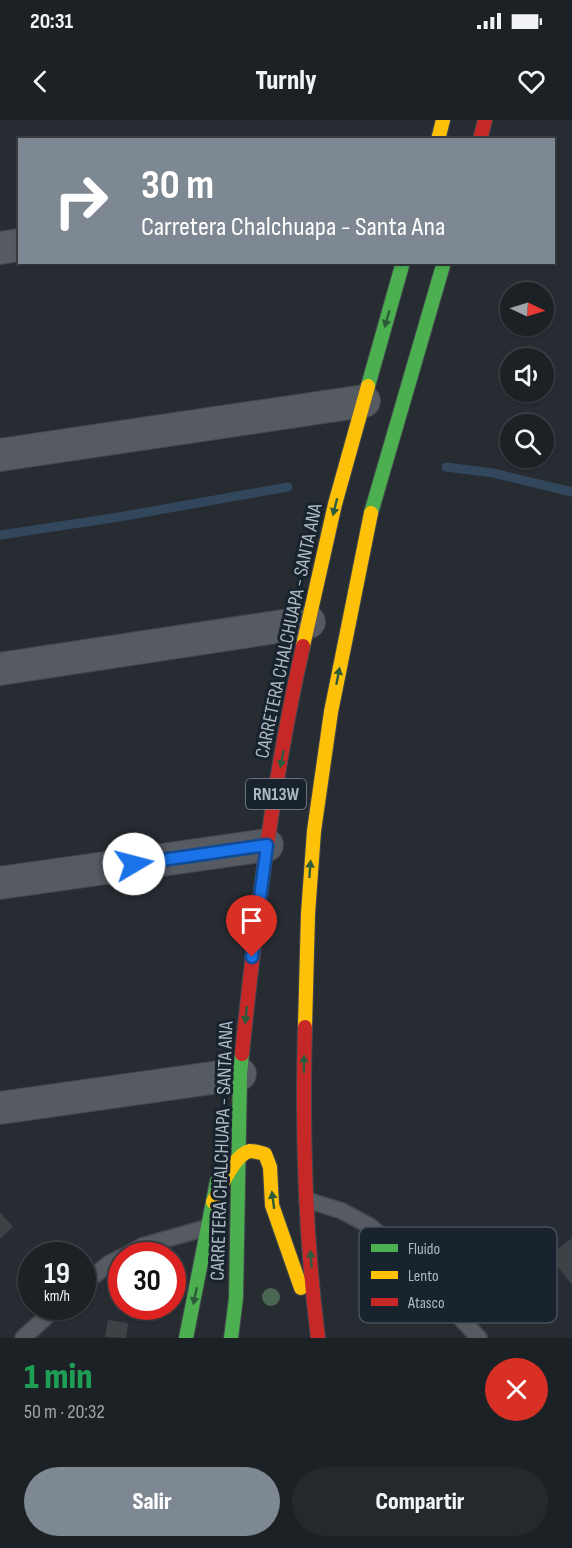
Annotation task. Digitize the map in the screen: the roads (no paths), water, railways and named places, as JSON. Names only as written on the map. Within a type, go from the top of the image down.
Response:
[{"type":"highway","points":[[438,138],[443,120]]},
{"type":"highway","points":[[480,138],[485,120]]},
{"type":"highway","name":"CARRETERA CHALCHUAPA - SANTA ANA","points":[[231,1338],[236,1298],[240,1074],[267,845],[309,622],[336,504],[402,264]]},
{"type":"highway","name":"RN13W","points":[[318,1337],[307,1200],[304,1069],[310,871],[321,771],[335,689],[371,514],[443,264]]},
{"type":"highway","points":[[186,1338],[240,1074]]},
{"type":"highway","points":[[213,1202],[238,1159],[251,1151],[265,1154],[270,1167],[272,1204],[318,1337]]},
{"type":"street","points":[[0,248],[18,245]]},
{"type":"street","points":[[0,455],[364,400]]},
{"type":"street","points":[[0,669],[309,622]]},
{"type":"street","points":[[0,883],[267,845]]},
{"type":"street","points":[[0,1108],[240,1074]]},
{"type":"lane","points":[[307,1200],[342,1212],[371,1227]]},
{"type":"lane","points":[[152,1242],[209,1227]]},
{"type":"lane","points":[[96,1274],[108,1264]]},
{"type":"lane","points":[[23,1338],[43,1320]]},
{"type":"lane","points":[[466,1323],[480,1338]]},
{"type":"waterway","points":[[446,467],[493,473],[572,492]]},
{"type":"waterway","points":[[0,535],[119,517],[288,487]]}]
